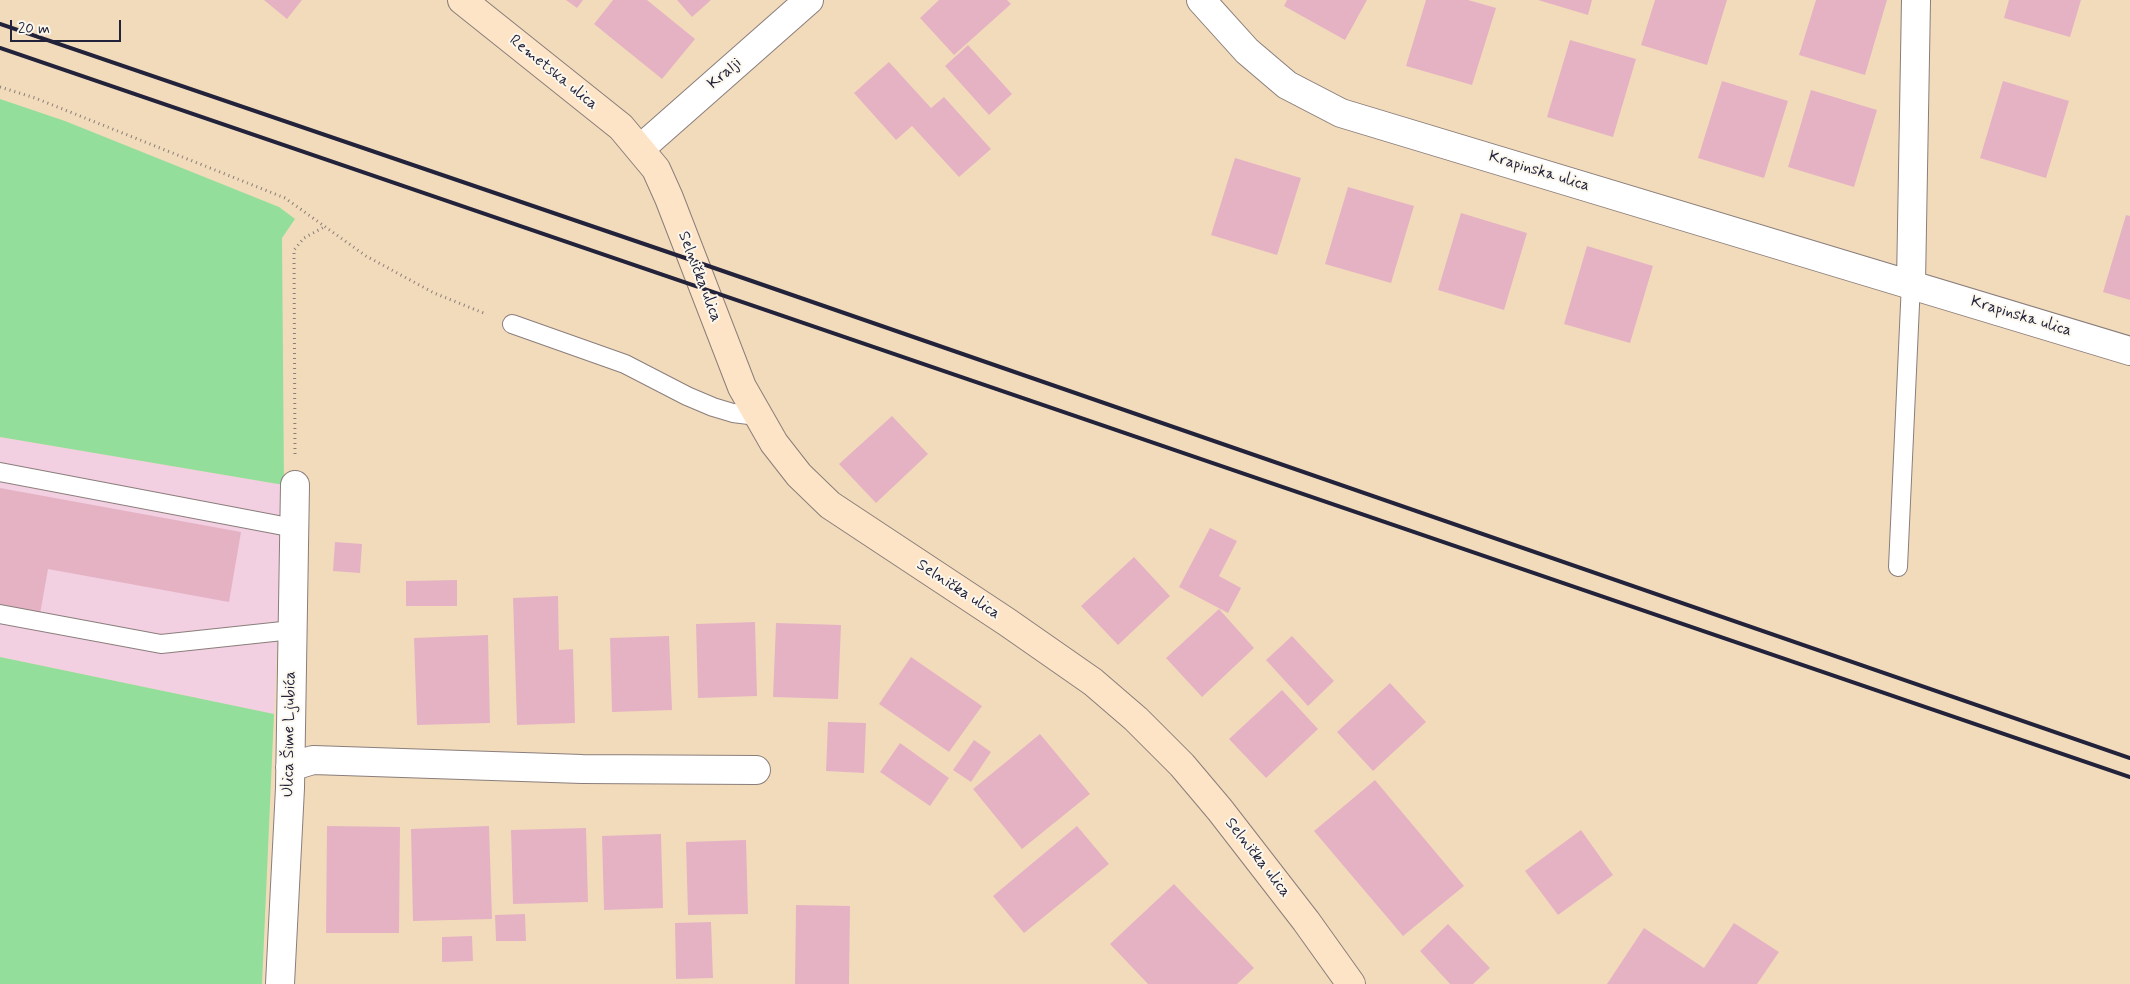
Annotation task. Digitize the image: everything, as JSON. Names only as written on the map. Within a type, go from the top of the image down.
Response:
[{"type":"street","name":"Remetska ulica","points":[[462,0],[621,127],[640,149]]},
{"type":"street","name":"Kralji","points":[[640,149],[809,0]]},
{"type":"street","name":"Krapinska ulica","points":[[1201,0],[1247,52],[1287,85],[1341,113],[2130,351]]},
{"type":"street","points":[[1911,284],[1916,0]]},
{"type":"street","name":"Selnička ulica","points":[[640,149],[656,169],[669,198],[742,386],[757,416],[774,443],[799,475],[830,505],[1007,622],[1093,682],[1136,719],[1182,765],[1220,810],[1351,984]]},
{"type":"street","name":"Ulica Šime Ljubića","points":[[280,984],[290,767],[295,485]]},
{"type":"street","points":[[290,767],[313,760],[582,769],[756,770]]},
{"type":"lane","points":[[1898,567],[1911,284]]},
{"type":"lane","points":[[512,324],[624,364],[713,407],[733,413],[757,416]]},
{"type":"lane","points":[[0,472],[294,528]]},
{"type":"lane","points":[[0,614],[161,644],[292,630]]},
{"type":"path","points":[[0,87],[35,98],[285,198],[366,256],[434,293],[512,324]]},
{"type":"path","points":[[295,485],[294,250],[304,238],[324,227]]},
{"type":"shaded area","points":[[0,437],[284,485],[274,714],[0,657]]},
{"type":"green space","points":[[0,99],[65,121],[279,207],[295,219],[282,238],[284,485],[0,437]]},
{"type":"green space","points":[[0,657],[274,714],[262,984],[0,984]]},
{"type":"building","points":[[264,0],[302,0],[287,19]]},
{"type":"building","points":[[566,0],[583,0],[577,8]]},
{"type":"building","points":[[613,0],[647,0],[695,39],[662,79],[594,24]]},
{"type":"building","points":[[677,0],[711,0],[692,17]]},
{"type":"building","points":[[939,0],[1007,0],[1011,4],[954,55],[920,18]]},
{"type":"building","points":[[1287,0],[1367,0],[1345,40],[1284,6]]},
{"type":"building","points":[[1426,0],[1468,0],[1496,8],[1472,85],[1406,66]]},
{"type":"building","points":[[1538,0],[1592,0],[1588,15]]},
{"type":"building","points":[[1655,0],[1727,0],[1707,65],[1641,45]]},
{"type":"building","points":[[1816,0],[1887,0],[1865,75],[1799,55]]},
{"type":"building","points":[[2009,0],[2081,0],[2070,37],[2004,18]]},
{"type":"building","points":[[1570,40],[1636,59],[1613,137],[1547,117]]},
{"type":"building","points":[[968,45],[1012,94],[989,115],[945,66]]},
{"type":"building","points":[[889,62],[931,108],[944,97],[991,149],[959,177],[912,126],[896,140],[854,93]]},
{"type":"building","points":[[1722,81],[1788,101],[1764,178],[1698,158]]},
{"type":"building","points":[[2003,81],[2069,101],[2046,178],[1980,158]]},
{"type":"building","points":[[1811,90],[1877,110],[1854,187],[1788,167]]},
{"type":"building","points":[[1235,158],[1301,178],[1277,255],[1211,235]]},
{"type":"building","points":[[1348,187],[1414,206],[1391,283],[1325,264]]},
{"type":"building","points":[[1461,213],[1527,233],[1504,310],[1438,290]]},
{"type":"building","points":[[2126,215],[2130,216],[2130,300],[2103,292]]},
{"type":"building","points":[[1587,246],[1653,266],[1630,343],[1564,324]]},
{"type":"building","points":[[892,416],[928,454],[876,503],[839,464]]},
{"type":"building","points":[[0,488],[241,532],[229,602],[48,569],[40,614],[0,607]]},
{"type":"building","points":[[1210,528],[1237,541],[1219,576],[1241,588],[1228,613],[1179,587]]},
{"type":"building","points":[[335,542],[362,544],[360,573],[333,571]]},
{"type":"building","points":[[1134,557],[1170,596],[1118,645],[1081,606]]},
{"type":"building","points":[[457,580],[457,606],[406,606],[406,581]]},
{"type":"building","points":[[558,596],[559,650],[573,649],[575,723],[517,725],[513,598]]},
{"type":"building","points":[[1219,609],[1254,648],[1202,697],[1166,658]]},
{"type":"building","points":[[755,622],[757,696],[698,698],[696,624]]},
{"type":"building","points":[[776,623],[841,625],[838,699],[773,697]]},
{"type":"building","points":[[488,635],[490,723],[417,725],[414,638]]},
{"type":"building","points":[[669,636],[672,710],[612,712],[610,638]]},
{"type":"building","points":[[1292,636],[1334,681],[1308,706],[1266,660]]},
{"type":"building","points":[[911,657],[982,706],[949,752],[879,704]]},
{"type":"building","points":[[1390,683],[1426,722],[1373,771],[1337,732]]},
{"type":"building","points":[[1282,690],[1318,729],[1266,778],[1229,739]]},
{"type":"building","points":[[828,722],[866,723],[864,773],[826,771]]},
{"type":"building","points":[[1040,734],[1090,794],[1022,849],[973,789]]},
{"type":"building","points":[[974,740],[991,752],[971,782],[953,770]]},
{"type":"building","points":[[900,743],[949,778],[930,806],[880,772]]},
{"type":"building","points":[[1375,780],[1464,886],[1403,936],[1314,831]]},
{"type":"building","points":[[327,826],[400,827],[399,933],[326,933]]},
{"type":"building","points":[[489,826],[492,919],[413,921],[411,829]]},
{"type":"building","points":[[1077,826],[1109,864],[1024,933],[993,896]]},
{"type":"building","points":[[586,828],[588,902],[513,904],[511,830]]},
{"type":"building","points":[[1581,830],[1613,875],[1558,915],[1525,871]]},
{"type":"building","points":[[661,834],[663,908],[604,910],[602,836]]},
{"type":"building","points":[[746,840],[748,914],[688,915],[686,842]]},
{"type":"building","points":[[1174,884],[1254,968],[1237,984],[1148,984],[1110,944]]},
{"type":"building","points":[[796,905],[850,906],[849,984],[795,984]]},
{"type":"building","points":[[525,914],[526,941],[496,941],[495,915]]},
{"type":"building","points":[[711,922],[713,978],[676,979],[675,923]]},
{"type":"building","points":[[1734,923],[1779,952],[1757,984],[1607,984],[1644,928],[1704,968]]},
{"type":"building","points":[[1448,924],[1490,968],[1473,984],[1450,984],[1420,951]]},
{"type":"building","points":[[472,936],[473,961],[442,962],[442,937]]},
{"type":"railway","points":[[0,24],[694,261],[2130,758]]},
{"type":"railway","points":[[0,48],[2130,777]]}]
